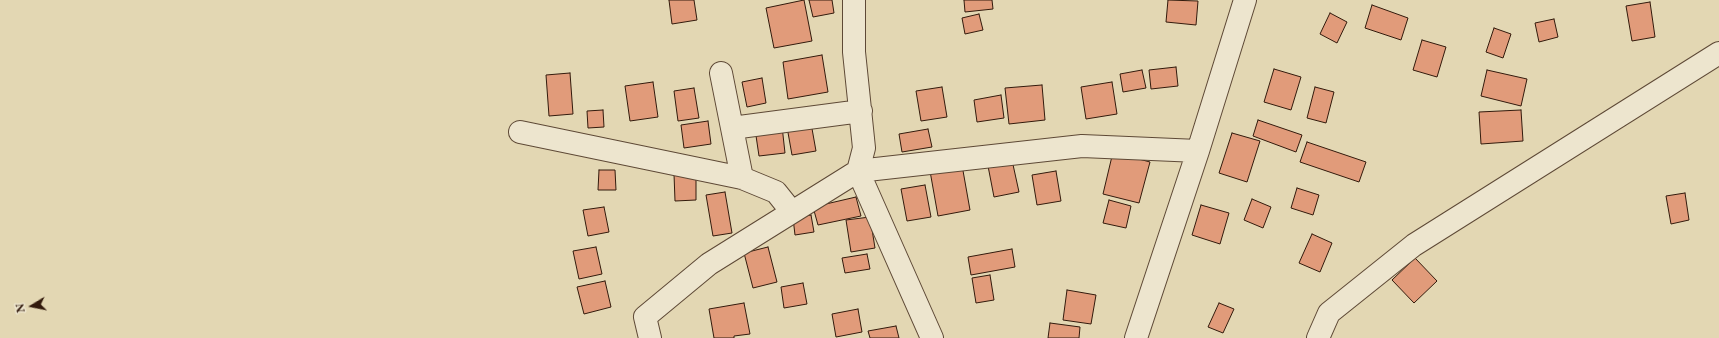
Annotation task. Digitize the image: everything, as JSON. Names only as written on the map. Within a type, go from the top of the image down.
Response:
[{"type":"street","points":[[854,0],[854,52],[864,148],[858,171],[932,338]]},
{"type":"street","points":[[1136,338],[1198,151],[1245,0]]},
{"type":"street","points":[[1318,338],[1329,313],[1414,244],[1719,53]]},
{"type":"street","points":[[721,73],[742,178]]},
{"type":"street","points":[[732,128],[861,111]]},
{"type":"street","points":[[520,132],[742,178],[776,192],[792,212]]},
{"type":"street","points":[[650,338],[645,317],[709,264],[858,171],[1082,146],[1198,151]]},
{"type":"building","points":[[669,0],[694,0],[697,20],[672,24]]},
{"type":"building","points":[[804,0],[812,41],[774,48],[766,8]]},
{"type":"building","points":[[809,0],[832,0],[834,13],[813,17]]},
{"type":"building","points":[[964,0],[992,0],[993,9],[965,12]]},
{"type":"building","points":[[1168,0],[1198,1],[1196,25],[1166,22]]},
{"type":"building","points":[[1650,2],[1655,37],[1632,41],[1626,6]]},
{"type":"building","points":[[1372,5],[1408,18],[1401,40],[1365,28]]},
{"type":"building","points":[[1330,13],[1347,22],[1337,43],[1320,34]]},
{"type":"building","points":[[979,14],[983,30],[965,34],[962,18]]},
{"type":"building","points":[[1554,19],[1558,37],[1539,42],[1535,23]]},
{"type":"building","points":[[1494,28],[1511,34],[1503,58],[1486,52]]},
{"type":"building","points":[[1422,40],[1446,47],[1437,77],[1413,70]]},
{"type":"building","points":[[822,55],[828,92],[788,99],[783,62]]},
{"type":"building","points":[[1176,67],[1178,86],[1151,89],[1149,70]]},
{"type":"building","points":[[1274,69],[1301,77],[1291,110],[1264,102]]},
{"type":"building","points":[[1142,70],[1146,88],[1123,92],[1120,74]]},
{"type":"building","points":[[1487,70],[1527,79],[1521,106],[1481,96]]},
{"type":"building","points":[[570,73],[573,114],[549,116],[546,75]]},
{"type":"building","points":[[762,78],[766,103],[747,107],[742,82]]},
{"type":"building","points":[[653,82],[658,117],[630,121],[625,86]]},
{"type":"building","points":[[1112,82],[1117,114],[1086,119],[1081,87]]},
{"type":"building","points":[[1042,85],[1045,120],[1009,124],[1005,88]]},
{"type":"building","points":[[942,87],[947,117],[921,121],[916,91]]},
{"type":"building","points":[[1315,87],[1334,92],[1326,123],[1307,118]]},
{"type":"building","points":[[694,88],[699,118],[678,121],[674,91]]},
{"type":"building","points":[[1001,95],[1004,118],[977,122],[974,100]]},
{"type":"building","points":[[603,110],[604,127],[588,128],[587,111]]},
{"type":"building","points":[[1521,110],[1523,141],[1481,144],[1479,112]]},
{"type":"building","points":[[1258,120],[1302,135],[1296,152],[1253,136]]},
{"type":"building","points":[[708,121],[711,144],[684,148],[681,125]]},
{"type":"building","points":[[811,123],[816,151],[792,155],[787,127]]},
{"type":"building","points":[[782,126],[785,153],[759,156],[755,129]]},
{"type":"building","points":[[928,129],[932,147],[902,152],[899,134]]},
{"type":"building","points":[[1232,133],[1260,141],[1247,182],[1219,173]]},
{"type":"building","points":[[1307,142],[1366,162],[1359,182],[1300,162]]},
{"type":"building","points":[[1113,152],[1150,162],[1139,203],[1103,194]]},
{"type":"building","points":[[1012,160],[1019,192],[994,197],[988,166]]},
{"type":"building","points":[[962,165],[970,210],[938,216],[930,171]]},
{"type":"building","points":[[599,170],[615,170],[616,190],[598,190]]},
{"type":"building","points":[[1056,171],[1061,201],[1037,205],[1032,175]]},
{"type":"building","points":[[674,174],[696,174],[696,200],[675,201]]},
{"type":"building","points":[[925,185],[931,217],[907,221],[901,189]]},
{"type":"building","points":[[1297,188],[1319,195],[1313,215],[1291,208]]},
{"type":"building","points":[[725,192],[732,233],[713,236],[706,195]]},
{"type":"building","points":[[1685,193],[1689,220],[1671,224],[1666,196]]},
{"type":"building","points":[[856,197],[861,216],[818,225],[813,207]]},
{"type":"building","points":[[1252,199],[1271,207],[1263,228],[1244,220]]},
{"type":"building","points":[[1109,200],[1131,206],[1126,228],[1103,223]]},
{"type":"building","points":[[1201,205],[1229,213],[1220,244],[1192,235]]},
{"type":"building","points":[[604,207],[609,232],[588,236],[583,210]]},
{"type":"building","points":[[811,215],[814,232],[795,235],[793,218]]},
{"type":"building","points":[[870,217],[875,248],[851,252],[846,220]]},
{"type":"building","points":[[1312,234],[1332,243],[1320,272],[1299,263]]},
{"type":"building","points":[[596,247],[602,274],[579,279],[573,251]]},
{"type":"building","points":[[768,247],[777,282],[753,288],[744,253]]},
{"type":"building","points":[[1012,249],[1015,267],[971,275],[968,257]]},
{"type":"building","points":[[867,254],[870,269],[845,273],[842,258]]},
{"type":"building","points":[[1415,258],[1437,281],[1414,303],[1392,280]]},
{"type":"building","points":[[990,275],[994,300],[976,303],[972,278]]},
{"type":"building","points":[[605,281],[611,307],[584,314],[577,287]]},
{"type":"building","points":[[803,283],[807,304],[784,308],[781,287]]},
{"type":"building","points":[[1067,290],[1096,295],[1091,324],[1063,320]]},
{"type":"building","points":[[744,303],[750,334],[734,336],[734,338],[714,338],[709,309]]},
{"type":"building","points":[[1219,303],[1234,309],[1223,333],[1208,327]]},
{"type":"building","points":[[858,309],[862,332],[836,337],[832,314]]},
{"type":"building","points":[[1050,323],[1080,327],[1079,338],[1048,338]]},
{"type":"building","points":[[896,326],[899,338],[870,338],[868,331]]}]
